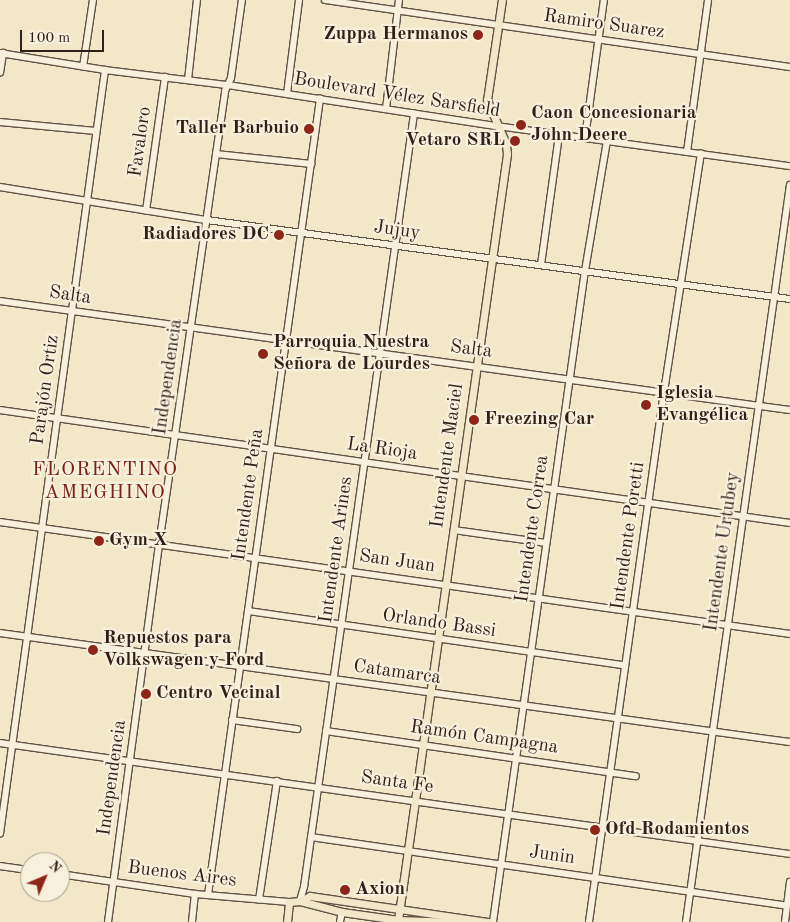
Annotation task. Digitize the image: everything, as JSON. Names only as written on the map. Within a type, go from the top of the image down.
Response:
[{"type":"main road","name":"Intendente Maciel","points":[[398,920],[417,800],[507,154],[506,144],[487,100],[502,0]]},
{"type":"main road","name":"Buenos Aires","points":[[300,901],[310,896],[491,922]]},
{"type":"main road","name":"Buenos Aires","points":[[289,902],[300,901],[342,912],[398,920],[474,922]]},
{"type":"main road","points":[[286,922],[289,902]]},
{"type":"street","points":[[84,67],[93,0]]},
{"type":"street","points":[[188,80],[197,0]]},
{"type":"street","name":"Independencia","points":[[108,922],[159,545],[216,154],[242,0]]},
{"type":"street","points":[[287,94],[299,0]]},
{"type":"street","name":"Ramiro Suarez","points":[[325,0],[790,67]]},
{"type":"street","points":[[386,109],[399,0]]},
{"type":"street","points":[[585,138],[604,0]]},
{"type":"street","points":[[687,152],[708,0]]},
{"type":"street","points":[[0,73],[1,53]]},
{"type":"street","name":"Boulevard Vélez Sarsfield","points":[[1,53],[84,67],[228,85],[559,135],[790,166]]},
{"type":"street","name":"Parajón Ortiz","points":[[0,834],[105,70]]},
{"type":"street","name":"Favaloro","points":[[146,211],[165,77]]},
{"type":"street","name":"Intendente Peña","points":[[208,895],[320,99]]},
{"type":"street","name":"Intendente Arines","points":[[300,901],[304,887],[342,625],[414,114]]},
{"type":"street","points":[[0,122],[96,131]]},
{"type":"street","points":[[541,266],[559,135]]},
{"type":"street","name":"Intendente Correa","points":[[491,922],[501,864],[585,272],[607,141]]},
{"type":"street","points":[[216,154],[311,164]]},
{"type":"street","name":"Intendente Poretti","points":[[589,922],[612,772],[625,665],[664,392],[701,154]]},
{"type":"street","name":"Intendente Urtubey","points":[[686,922],[790,185]]},
{"type":"street","name":"Jujuy","points":[[0,187],[207,220],[790,300]]},
{"type":"street","name":"Salta","points":[[0,301],[380,355],[477,366],[790,410]]},
{"type":"street","name":"La Rioja","points":[[0,410],[790,523]]},
{"type":"street","name":"San Juan","points":[[0,522],[790,634]]},
{"type":"street","points":[[454,530],[546,543]]},
{"type":"street","name":"Orlando Bassi","points":[[248,611],[625,665]]},
{"type":"street","name":"Catamarca","points":[[0,632],[240,667],[790,742]]},
{"type":"street","points":[[232,720],[297,729]]},
{"type":"street","name":"Ramón Campagna","points":[[326,731],[636,776]]},
{"type":"street","name":"Santa Fe","points":[[0,743],[698,839],[790,854]]},
{"type":"street","points":[[259,900],[277,781]]},
{"type":"street","name":"Junin","points":[[311,837],[787,906]]},
{"type":"street","points":[[0,866],[20,869]]},
{"type":"street","name":"Buenos Aires","points":[[70,875],[196,894],[289,902]]},
{"type":"street","points":[[786,922],[790,882]]},
{"type":"street","points":[[192,922],[196,894]]},
{"type":"street","points":[[340,922],[342,912]]},
{"type":"place","name":"Zuppa Hermanos","points":[[478,35]]},
{"type":"place","name":"Caon Concesionaria John Deere","points":[[521,125]]},
{"type":"place","name":"Taller Barbuio","points":[[309,129]]},
{"type":"place","name":"Vetaro SRL","points":[[515,141]]},
{"type":"place","name":"Radiadores DC","points":[[279,235]]},
{"type":"place","name":"Parroquia Nuestra Señora de Lourdes","points":[[263,354]]},
{"type":"place","name":"Iglesia Evangélica","points":[[646,405]]},
{"type":"place","name":"Freezing Car","points":[[474,420]]},
{"type":"place","name":"Gym X","points":[[99,541]]},
{"type":"place","name":"Repuestos para Volkswagen y Ford","points":[[93,650]]},
{"type":"place","name":"Centro Vecinal","points":[[146,694]]},
{"type":"place","name":"Ofd Rodamientos","points":[[595,830]]},
{"type":"place","name":"Axion","points":[[345,890]]},
{"type":"district","name":"FLORENTINO AMEGHINO","points":[[105,482]]}]
